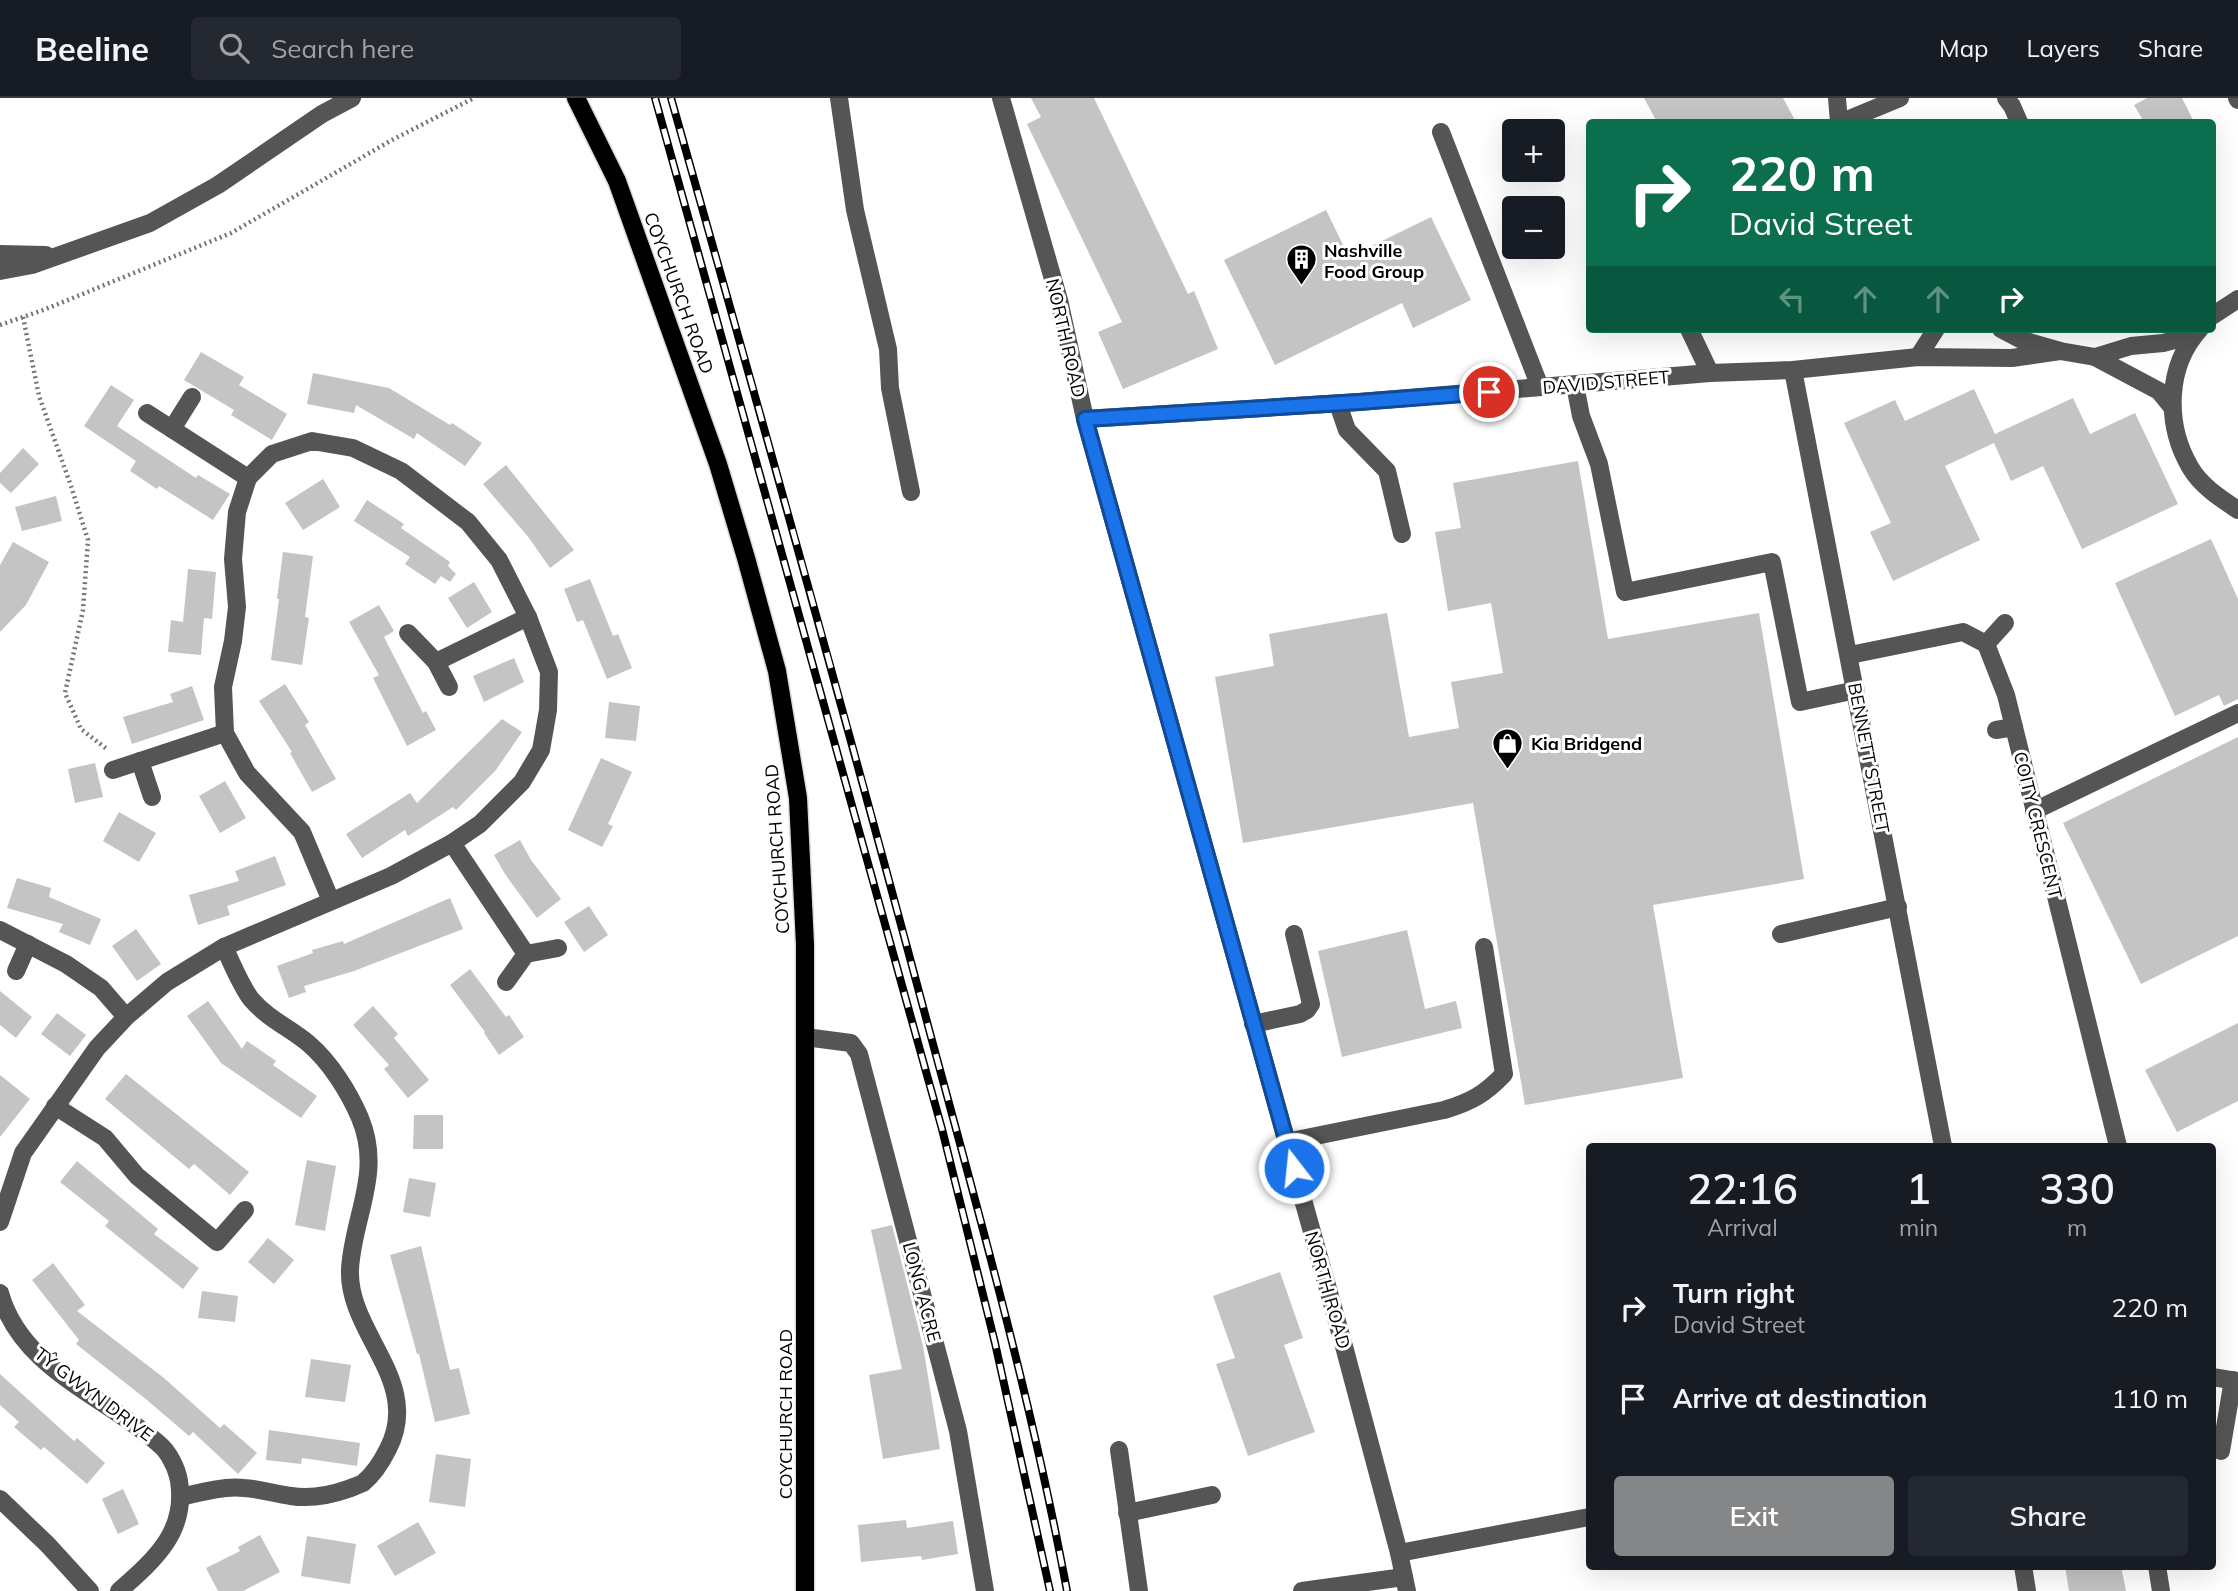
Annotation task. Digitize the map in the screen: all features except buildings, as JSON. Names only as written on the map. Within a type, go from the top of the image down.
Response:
[{"type":"main road","name":"COYCHURCH ROAD","points":[[576,98],[617,181],[718,464],[777,671],[798,798],[805,945],[805,1591]]},
{"type":"street","points":[[0,271],[32,265],[150,223],[218,186],[322,114],[352,98]]},
{"type":"street","points":[[839,98],[855,211],[888,349],[890,388],[911,492]]},
{"type":"street","name":"NORTH ROAD","points":[[1001,98],[1059,300],[1085,419],[1399,1553],[1405,1584]]},
{"type":"street","points":[[1837,98],[1840,119]]},
{"type":"street","points":[[1848,119],[1900,98]]},
{"type":"street","points":[[2006,98],[2018,119]]},
{"type":"street","points":[[1441,132],[1540,387]]},
{"type":"street","points":[[0,254],[60,255]]},
{"type":"street","points":[[2216,313],[2238,299]]},
{"type":"street","points":[[1691,333],[1710,373]]},
{"type":"street","points":[[1918,356],[1933,333]]},
{"type":"street","points":[[2009,333],[2022,340],[2060,351],[2095,357],[2159,390],[2172,407]]},
{"type":"street","points":[[2095,357],[2131,346],[2163,343],[2194,333]]},
{"type":"street","points":[[2196,333],[2182,357],[2174,381],[2172,407],[2177,439],[2191,468],[2212,493],[2238,510]]},
{"type":"street","name":"DAVID STREET","points":[[1085,419],[1338,404],[1710,373],[1793,370],[1918,356],[2012,358],[2060,351]]},
{"type":"street","name":"BENNETT STREET","points":[[1793,370],[1942,1143]]},
{"type":"street","points":[[1575,385],[1581,416],[1599,464],[1625,592],[1772,562],[1800,702],[1856,690]]},
{"type":"street","points":[[172,429],[192,397]]},
{"type":"street","points":[[1338,404],[1347,429],[1387,471],[1402,534]]},
{"type":"street","points":[[147,413],[248,478]]},
{"type":"street","points":[[0,1222],[23,1153],[97,1048],[126,1017],[167,982],[224,947],[391,876],[452,843],[480,824],[522,782],[541,750],[548,710],[549,672],[528,617],[499,560],[468,522],[401,471],[353,447],[312,441],[272,454],[248,478],[237,512],[233,559],[237,607],[223,687],[225,733],[247,773],[302,832],[331,901]]},
{"type":"street","points":[[436,662],[528,617]]},
{"type":"street","points":[[1850,655],[1963,632],[1986,644],[2005,623]]},
{"type":"street","points":[[408,633],[436,662],[449,687]]},
{"type":"street","name":"COITY CRESCENT","points":[[1986,644],[2006,695],[2005,728],[2034,811],[2117,1143]]},
{"type":"street","points":[[2034,811],[2238,713]]},
{"type":"street","points":[[152,797],[127,765],[225,733]]},
{"type":"street","points":[[452,843],[526,954]]},
{"type":"street","points":[[1781,934],[1898,907]]},
{"type":"street","points":[[0,930],[66,964],[101,988],[126,1017]]},
{"type":"street","points":[[1253,1024],[1300,1014],[1311,1004],[1294,934]]},
{"type":"street","points":[[16,971],[28,944]]},
{"type":"street","points":[[181,1497],[212,1489],[243,1488],[294,1497],[333,1494],[362,1483],[379,1465],[394,1438],[397,1410],[393,1380],[355,1306],[350,1270],[356,1232],[368,1188],[368,1150],[360,1119],[330,1065],[308,1044],[269,1018],[250,997],[224,947]]},
{"type":"street","points":[[1286,1142],[1444,1110],[1465,1104],[1486,1092],[1504,1074],[1484,947]]},
{"type":"street","points":[[506,982],[526,954],[558,948]]},
{"type":"street","name":"LONG ACRE","points":[[805,1037],[851,1043],[859,1054],[955,1418],[985,1591]]},
{"type":"street","points":[[55,1106],[105,1138],[137,1176],[217,1242],[245,1210]]},
{"type":"street","name":"TŶ GWYN DRIVE","points":[[0,1293],[20,1335],[42,1360],[162,1445],[177,1472],[181,1497],[175,1529],[141,1571],[119,1591]]},
{"type":"street","points":[[2216,1378],[2235,1381],[2221,1451]]},
{"type":"street","points":[[1119,1450],[1139,1591]]},
{"type":"street","points":[[1128,1513],[1212,1495]]},
{"type":"street","points":[[0,1499],[48,1545],[90,1591]]},
{"type":"street","points":[[1399,1553],[1586,1518]]},
{"type":"street","points":[[2023,1570],[2027,1591]]},
{"type":"street","points":[[2158,1570],[2161,1591]]},
{"type":"street","points":[[1301,1591],[1405,1584]]},
{"type":"path","points":[[0,325],[231,233],[392,140],[474,98]]},
{"type":"path","points":[[23,317],[39,396],[88,540],[83,610],[65,693],[81,729],[127,765]]},
{"type":"railway","points":[[655,98],[942,1129],[995,1343],[1050,1591]]},
{"type":"railway","points":[[671,98],[835,682],[986,1241],[1038,1450],[1067,1591]]},
{"type":"place","name":"Nashville Food Group","points":[[1301,287]]},
{"type":"place","name":"Kia Bridgend","points":[[1508,770]]},
{"type":"route","points":[[1294,1168],[1085,419],[1489,392]]}]
